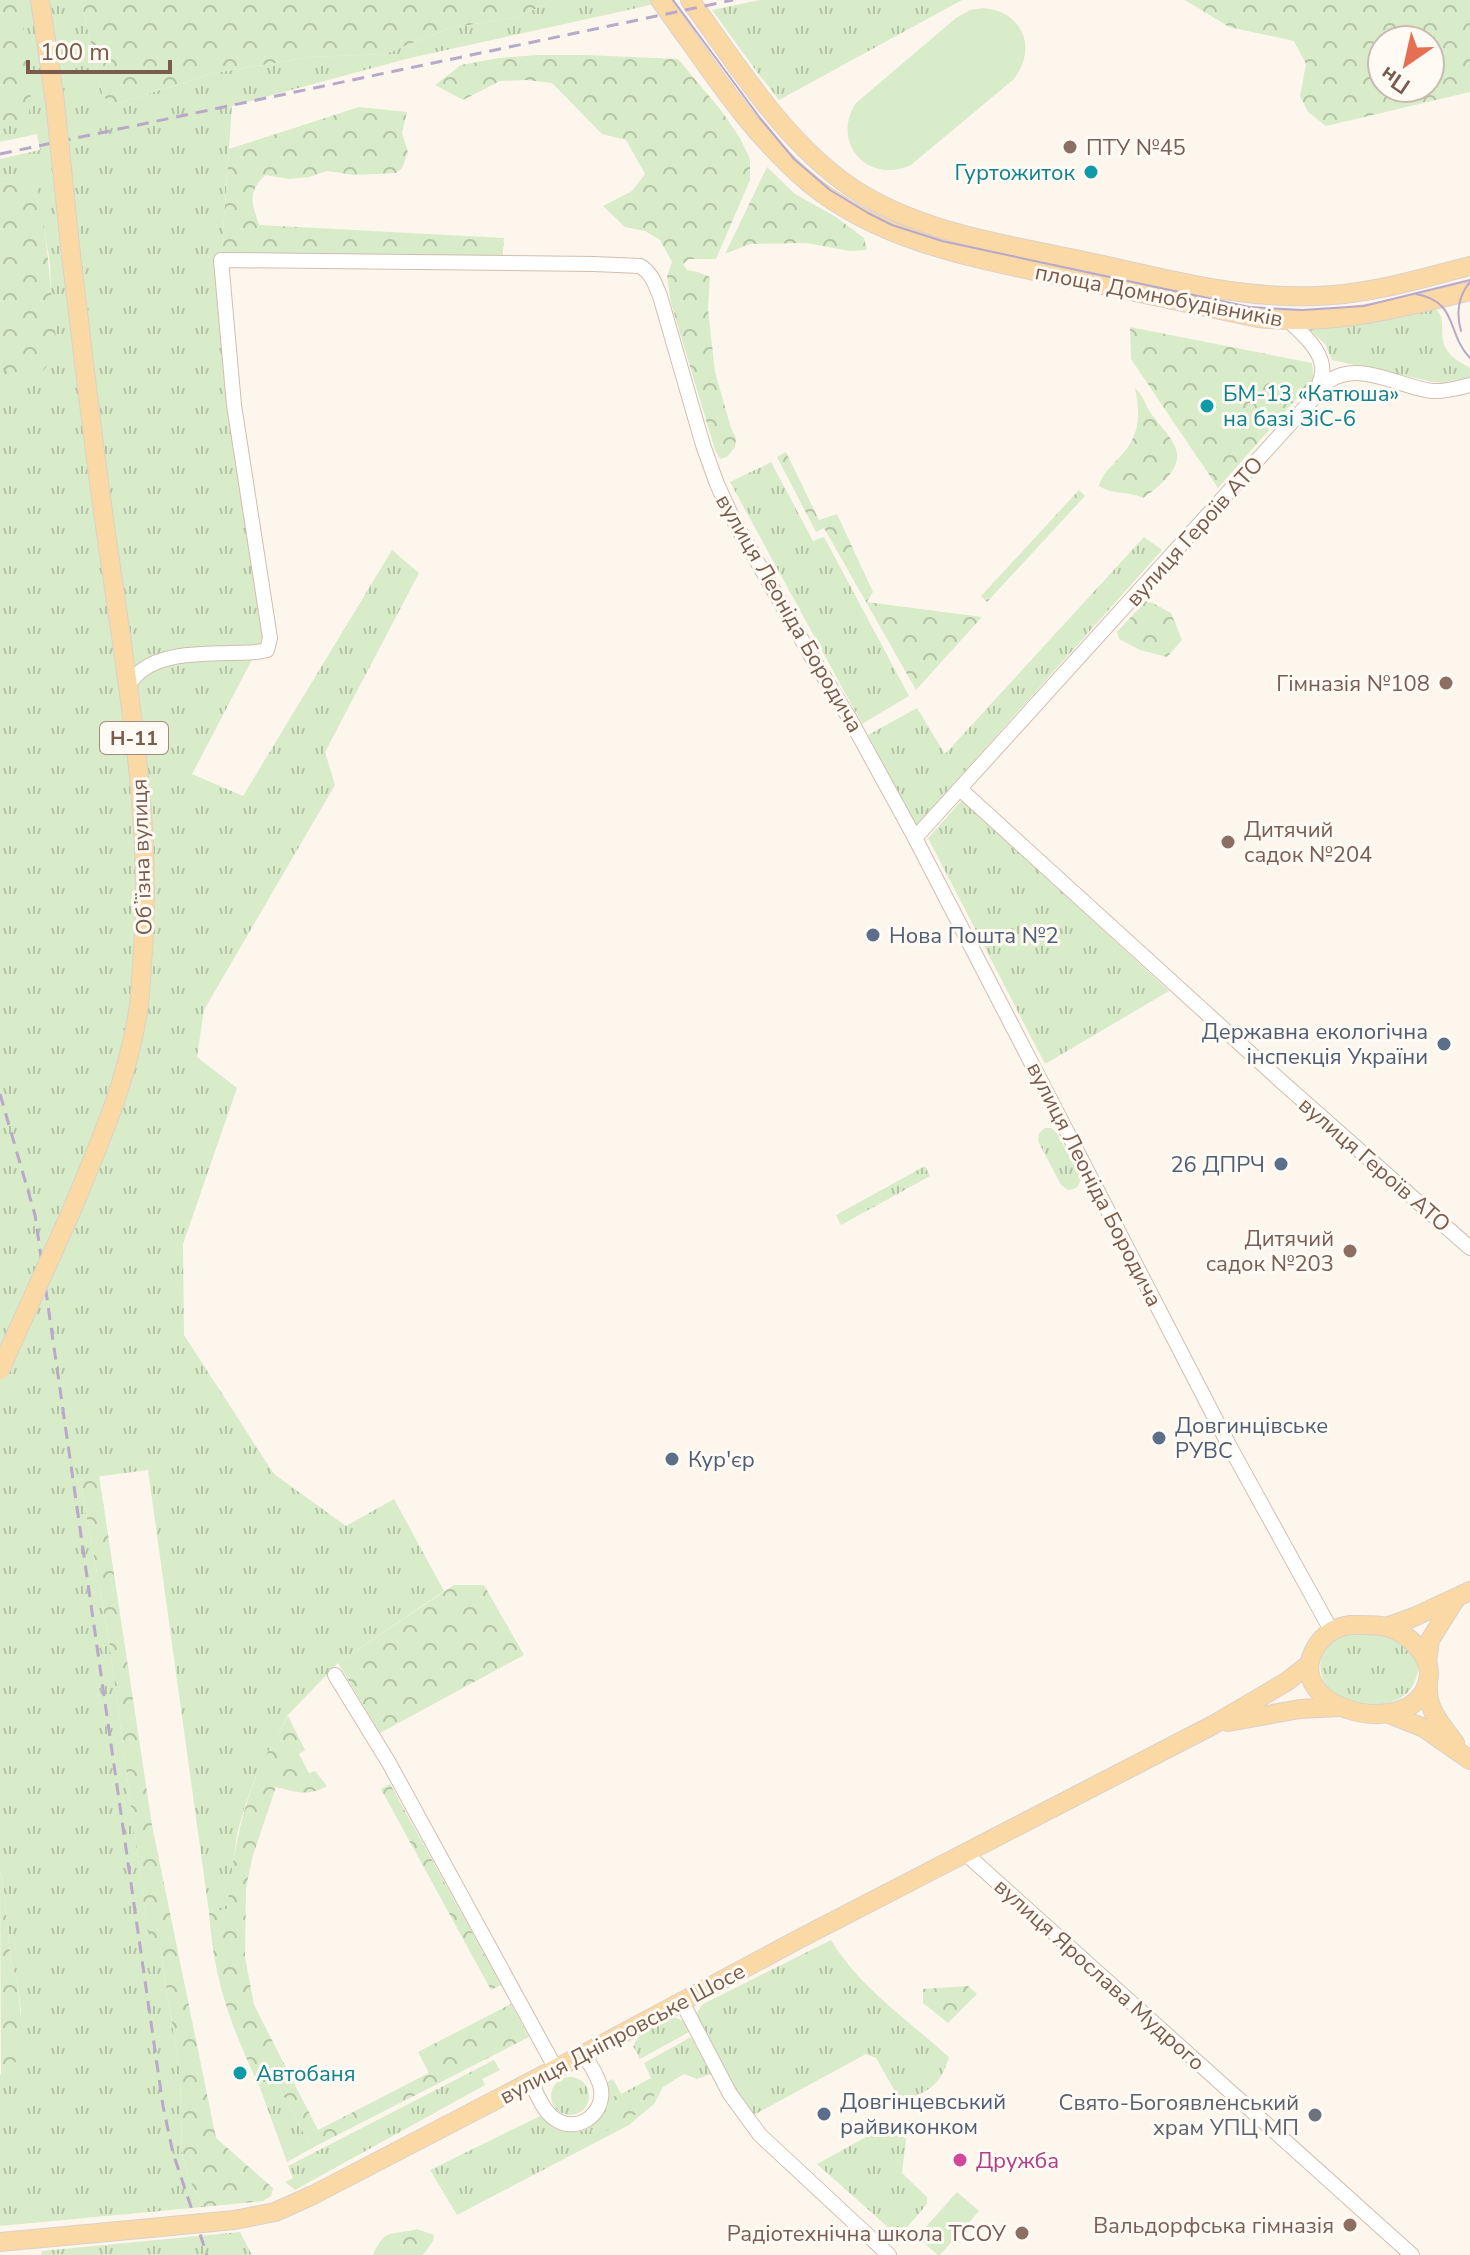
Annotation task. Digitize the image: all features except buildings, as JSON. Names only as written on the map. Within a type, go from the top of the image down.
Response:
[{"type":"main road","name":"Обʼїзна вулиця","points":[[0,1370],[118,1098],[139,1008],[146,905],[140,785],[40,0]]},
{"type":"main road","name":"площа Домнобудівників","points":[[660,0],[740,109],[809,182],[877,226],[926,244],[990,261],[1243,315],[1290,322],[1358,317],[1470,291]]},
{"type":"main road","name":"площа Домнобудівників","points":[[690,0],[782,123],[830,171],[897,213],[944,230],[1262,296],[1354,293],[1470,266]]},
{"type":"main road","points":[[1386,1627],[1463,1595]]},
{"type":"main road","points":[[1463,1595],[1430,1640],[1427,1695],[1432,1711],[1466,1756]]},
{"type":"main road","points":[[1213,1725],[1286,1682],[1309,1664],[1314,1650],[1331,1630],[1350,1625],[1386,1627],[1398,1631],[1412,1641],[1427,1662]]},
{"type":"main road","points":[[1309,1664],[1319,1692],[1340,1707]]},
{"type":"main road","points":[[1213,1725],[1300,1709],[1340,1707],[1389,1714],[1417,1699],[1428,1681]]},
{"type":"main road","points":[[1389,1714],[1424,1728],[1466,1756]]},
{"type":"main road","name":"вулиця Дніпровське Шосе","points":[[0,2242],[234,2220],[275,2212],[531,2082],[799,1939],[1213,1725]]},
{"type":"main road","points":[[0,2231],[29,2239]]},
{"type":"street","name":"вулиця Леоніда Бородича","points":[[128,685],[150,664],[196,655],[255,653],[267,650],[270,638],[234,405],[221,260],[640,266],[651,275],[660,296],[703,445],[734,521],[851,721],[915,838],[1230,1447],[1331,1630]]},
{"type":"street","points":[[1290,322],[1307,339],[1322,364],[1314,395]]},
{"type":"street","name":"вулиця Героїв АТО","points":[[915,838],[1329,381],[1346,372],[1433,391],[1470,385]]},
{"type":"street","name":"вулиця Героїв АТО","points":[[960,789],[1470,1248]]},
{"type":"street","points":[[335,1675],[389,1763],[556,2069]]},
{"type":"street","name":"вулиця Ярослава Мудрого","points":[[966,1854],[1412,2255]]},
{"type":"street","points":[[682,2002],[730,2094],[753,2127],[794,2170],[889,2255]]},
{"type":"street","points":[[531,2082],[551,2115],[568,2125],[581,2124],[593,2114],[601,2097],[600,2085],[584,2054]]},
{"type":"green space","points":[[0,0],[81,0],[103,96],[112,105],[215,73],[310,57],[385,54],[450,28],[517,17],[555,0],[673,0],[410,58],[232,106],[221,260],[270,638],[255,654],[192,774],[243,796],[392,550],[419,573],[325,752],[335,785],[204,1010],[197,1057],[237,1088],[183,1244],[184,1335],[274,1474],[346,1526],[394,1499],[444,1591],[338,1663],[288,1715],[255,1778],[245,1806],[237,1834],[227,1910],[209,1912],[148,1470],[80,1479],[109,1640],[147,1927],[160,1947],[180,2074],[182,2153],[188,2177],[203,2207],[0,2226],[0,2075],[13,2065],[21,2012],[17,1977],[11,1965],[0,1871],[0,362],[12,377],[51,292],[50,264],[35,176],[0,179],[0,159],[40,150],[37,134],[0,142]]},
{"type":"green space","points":[[0,0],[20,0],[31,88],[29,113],[4,129],[0,117]]},
{"type":"green space","points":[[81,0],[555,0],[517,17],[450,28],[385,54],[310,57],[215,73],[112,105],[103,96]]},
{"type":"green space","points":[[760,0],[962,0],[779,100],[712,10]]},
{"type":"green space","points":[[1185,0],[1470,0],[1470,92],[1446,98],[1446,24],[1366,24],[1366,104],[1419,104],[1326,126],[1308,112],[1300,96],[1306,64],[1294,41],[1229,27]]},
{"type":"green space","points":[[983,8],[1008,16],[1022,33],[1025,55],[1014,79],[911,165],[895,170],[868,164],[851,145],[848,132],[849,118],[856,103],[956,18],[970,10]]},
{"type":"green space","points":[[538,55],[678,59],[720,109],[750,159],[750,180],[716,259],[689,259],[683,264],[687,270],[710,277],[708,309],[715,372],[736,438],[735,447],[727,457],[720,459],[715,450],[671,303],[667,276],[672,262],[660,240],[645,231],[625,227],[603,206],[632,191],[645,174],[626,140],[602,134],[552,83],[500,81],[463,100],[435,85],[461,65]]},
{"type":"green space","points":[[359,107],[407,112],[402,133],[408,152],[402,168],[396,173],[354,175],[327,171],[289,179],[265,175],[253,193],[259,225],[504,238],[502,264],[221,260],[229,149]]},
{"type":"green space","points":[[767,167],[795,194],[836,217],[864,238],[867,250],[850,251],[806,243],[750,244],[725,254]]},
{"type":"green space","points":[[35,175],[47,248],[55,340],[46,367],[39,375],[24,381],[12,376],[0,362],[0,179]]},
{"type":"green space","points":[[1432,307],[1442,320],[1445,347],[1453,357],[1470,368],[1470,377],[1433,382],[1332,360],[1325,344],[1306,326]]},
{"type":"green space","points":[[1130,327],[1312,363],[1314,379],[1218,488],[1131,359]]},
{"type":"green space","points":[[1135,388],[1177,453],[1171,473],[1143,498],[1099,486],[1104,475],[1125,452],[1137,427]]},
{"type":"green space","points":[[786,452],[819,520],[837,514],[873,592],[867,602],[982,617],[916,690],[824,528],[816,532],[777,457]]},
{"type":"green space","points":[[771,462],[813,541],[824,537],[909,696],[862,724],[730,482]]},
{"type":"green space","points":[[1079,490],[1085,496],[987,602],[981,596]]},
{"type":"green space","points":[[1144,537],[1162,550],[916,826],[868,735],[917,708],[945,754]]},
{"type":"green space","points":[[1147,600],[1171,613],[1182,640],[1167,657],[1140,650],[1119,639],[1117,632]]},
{"type":"green space","points":[[962,800],[1169,991],[1045,1064],[928,838]]},
{"type":"green space","points":[[1045,1128],[1057,1133],[1080,1176],[1079,1184],[1073,1189],[1068,1190],[1061,1185],[1038,1141],[1039,1133]]},
{"type":"green space","points":[[925,1166],[930,1176],[841,1225],[836,1215]]},
{"type":"green space","points":[[99,1475],[152,1825],[216,2138],[273,2188],[271,2196],[263,2201],[203,2207],[188,2177],[182,2153],[180,2074],[160,1947],[147,1928],[109,1640],[80,1479]]},
{"type":"green space","points":[[454,1585],[484,1585],[524,1655],[380,1733],[338,1663]]},
{"type":"green space","points":[[1379,1631],[1411,1646],[1418,1663],[1415,1681],[1406,1694],[1392,1702],[1375,1705],[1341,1697],[1328,1687],[1321,1673],[1322,1655],[1326,1647],[1338,1636]]},
{"type":"green space","points":[[288,1716],[305,1750],[299,1754],[309,1773],[315,1771],[327,1786],[308,1792],[276,1787],[253,1855],[246,1888],[245,1957],[254,2005],[318,2130],[429,2073],[418,2052],[511,2004],[529,2037],[312,2148],[276,2082],[260,2088],[250,2066],[232,2024],[220,1982],[209,1912],[227,1909],[236,1845],[248,1797],[261,1765]]},
{"type":"green space","points":[[390,1784],[501,1985],[491,1990],[381,1789]]},
{"type":"green space","points":[[0,1872],[11,1965],[17,1977],[23,2041],[22,2054],[1,2075]]},
{"type":"green space","points":[[831,1940],[870,1988],[949,2057],[942,2075],[932,2087],[901,2102],[876,2058],[866,2054],[752,2116],[735,2091],[697,2012],[703,2004]]},
{"type":"green space","points":[[968,1986],[977,1994],[948,2023],[923,2003],[923,1989]]},
{"type":"green space","points":[[674,2017],[683,2021],[689,2032],[640,2059],[633,2046],[638,2037]]},
{"type":"green space","points":[[691,2037],[711,2074],[697,2079],[684,2074],[663,2087],[654,2104],[629,2125],[457,2215],[430,2170],[540,2116],[568,2131],[576,2132],[590,2127],[600,2107],[605,2083],[613,2079],[621,2094],[651,2078],[644,2063]]},
{"type":"green space","points":[[494,2060],[500,2070],[482,2079],[485,2085],[295,2190],[285,2182],[293,2178],[288,2166]]},
{"type":"green space","points":[[570,2077],[583,2083],[589,2096],[583,2109],[570,2115],[557,2109],[551,2096],[557,2083]]},
{"type":"green space","points":[[651,2081],[656,2083],[653,2101],[623,2124],[594,2135],[591,2131],[600,2122],[614,2096],[622,2096]]},
{"type":"green space","points":[[276,2082],[312,2148],[287,2162],[260,2088]]},
{"type":"green space","points":[[888,2125],[906,2139],[902,2173],[927,2197],[927,2204],[899,2237],[817,2164]]},
{"type":"green space","points":[[957,2192],[979,2211],[938,2255],[917,2237]]},
{"type":"green space","points":[[417,2229],[434,2235],[423,2255],[373,2255],[386,2236]]},
{"type":"green space","points":[[240,2232],[252,2255],[41,2255],[42,2251]]},
{"type":"tram line","points":[[673,0],[794,159],[830,190],[892,225],[942,241],[1249,307],[1302,310],[1364,306],[1470,280]]},
{"type":"tram line","points":[[1461,331],[1459,305],[1470,282]]},
{"type":"tram line","points":[[1416,294],[1430,298],[1446,311],[1470,358]]},
{"type":"railway","points":[[0,154],[733,0]]},
{"type":"railway","points":[[0,1094],[35,1215],[163,2106],[173,2153],[207,2255]]},
{"type":"place","name":"ПТУ №45","points":[[1070,147]]},
{"type":"place","name":"Гуртожиток","points":[[1091,172]]},
{"type":"place","name":"БМ-13 «Катюша» на базі ЗіС-6","points":[[1207,406]]},
{"type":"place","name":"Гімназія №108","points":[[1446,683]]},
{"type":"place","name":"Дитячий садок №204","points":[[1228,842]]},
{"type":"place","name":"Нова Пошта №2","points":[[873,935]]},
{"type":"place","name":"Державна екологічна інспекція України","points":[[1444,1044]]},
{"type":"place","name":"26 ДПРЧ","points":[[1281,1164]]},
{"type":"place","name":"Дитячий садок №203","points":[[1350,1251]]},
{"type":"place","name":"Довгинцівське РУВС","points":[[1159,1438]]},
{"type":"place","name":"Кур'єр","points":[[672,1459]]},
{"type":"place","name":"Автобаня","points":[[240,2073]]},
{"type":"place","name":"Довгінцевський райвиконком","points":[[824,2114]]},
{"type":"place","name":"Свято-Богоявленський храм УПЦ МП","points":[[1315,2115]]},
{"type":"place","name":"Дружба","points":[[960,2160]]},
{"type":"place","name":"Вальдорфська гімназія","points":[[1350,2225]]},
{"type":"place","name":"Радіотехнічна школа ТСОУ","points":[[1022,2233]]}]
